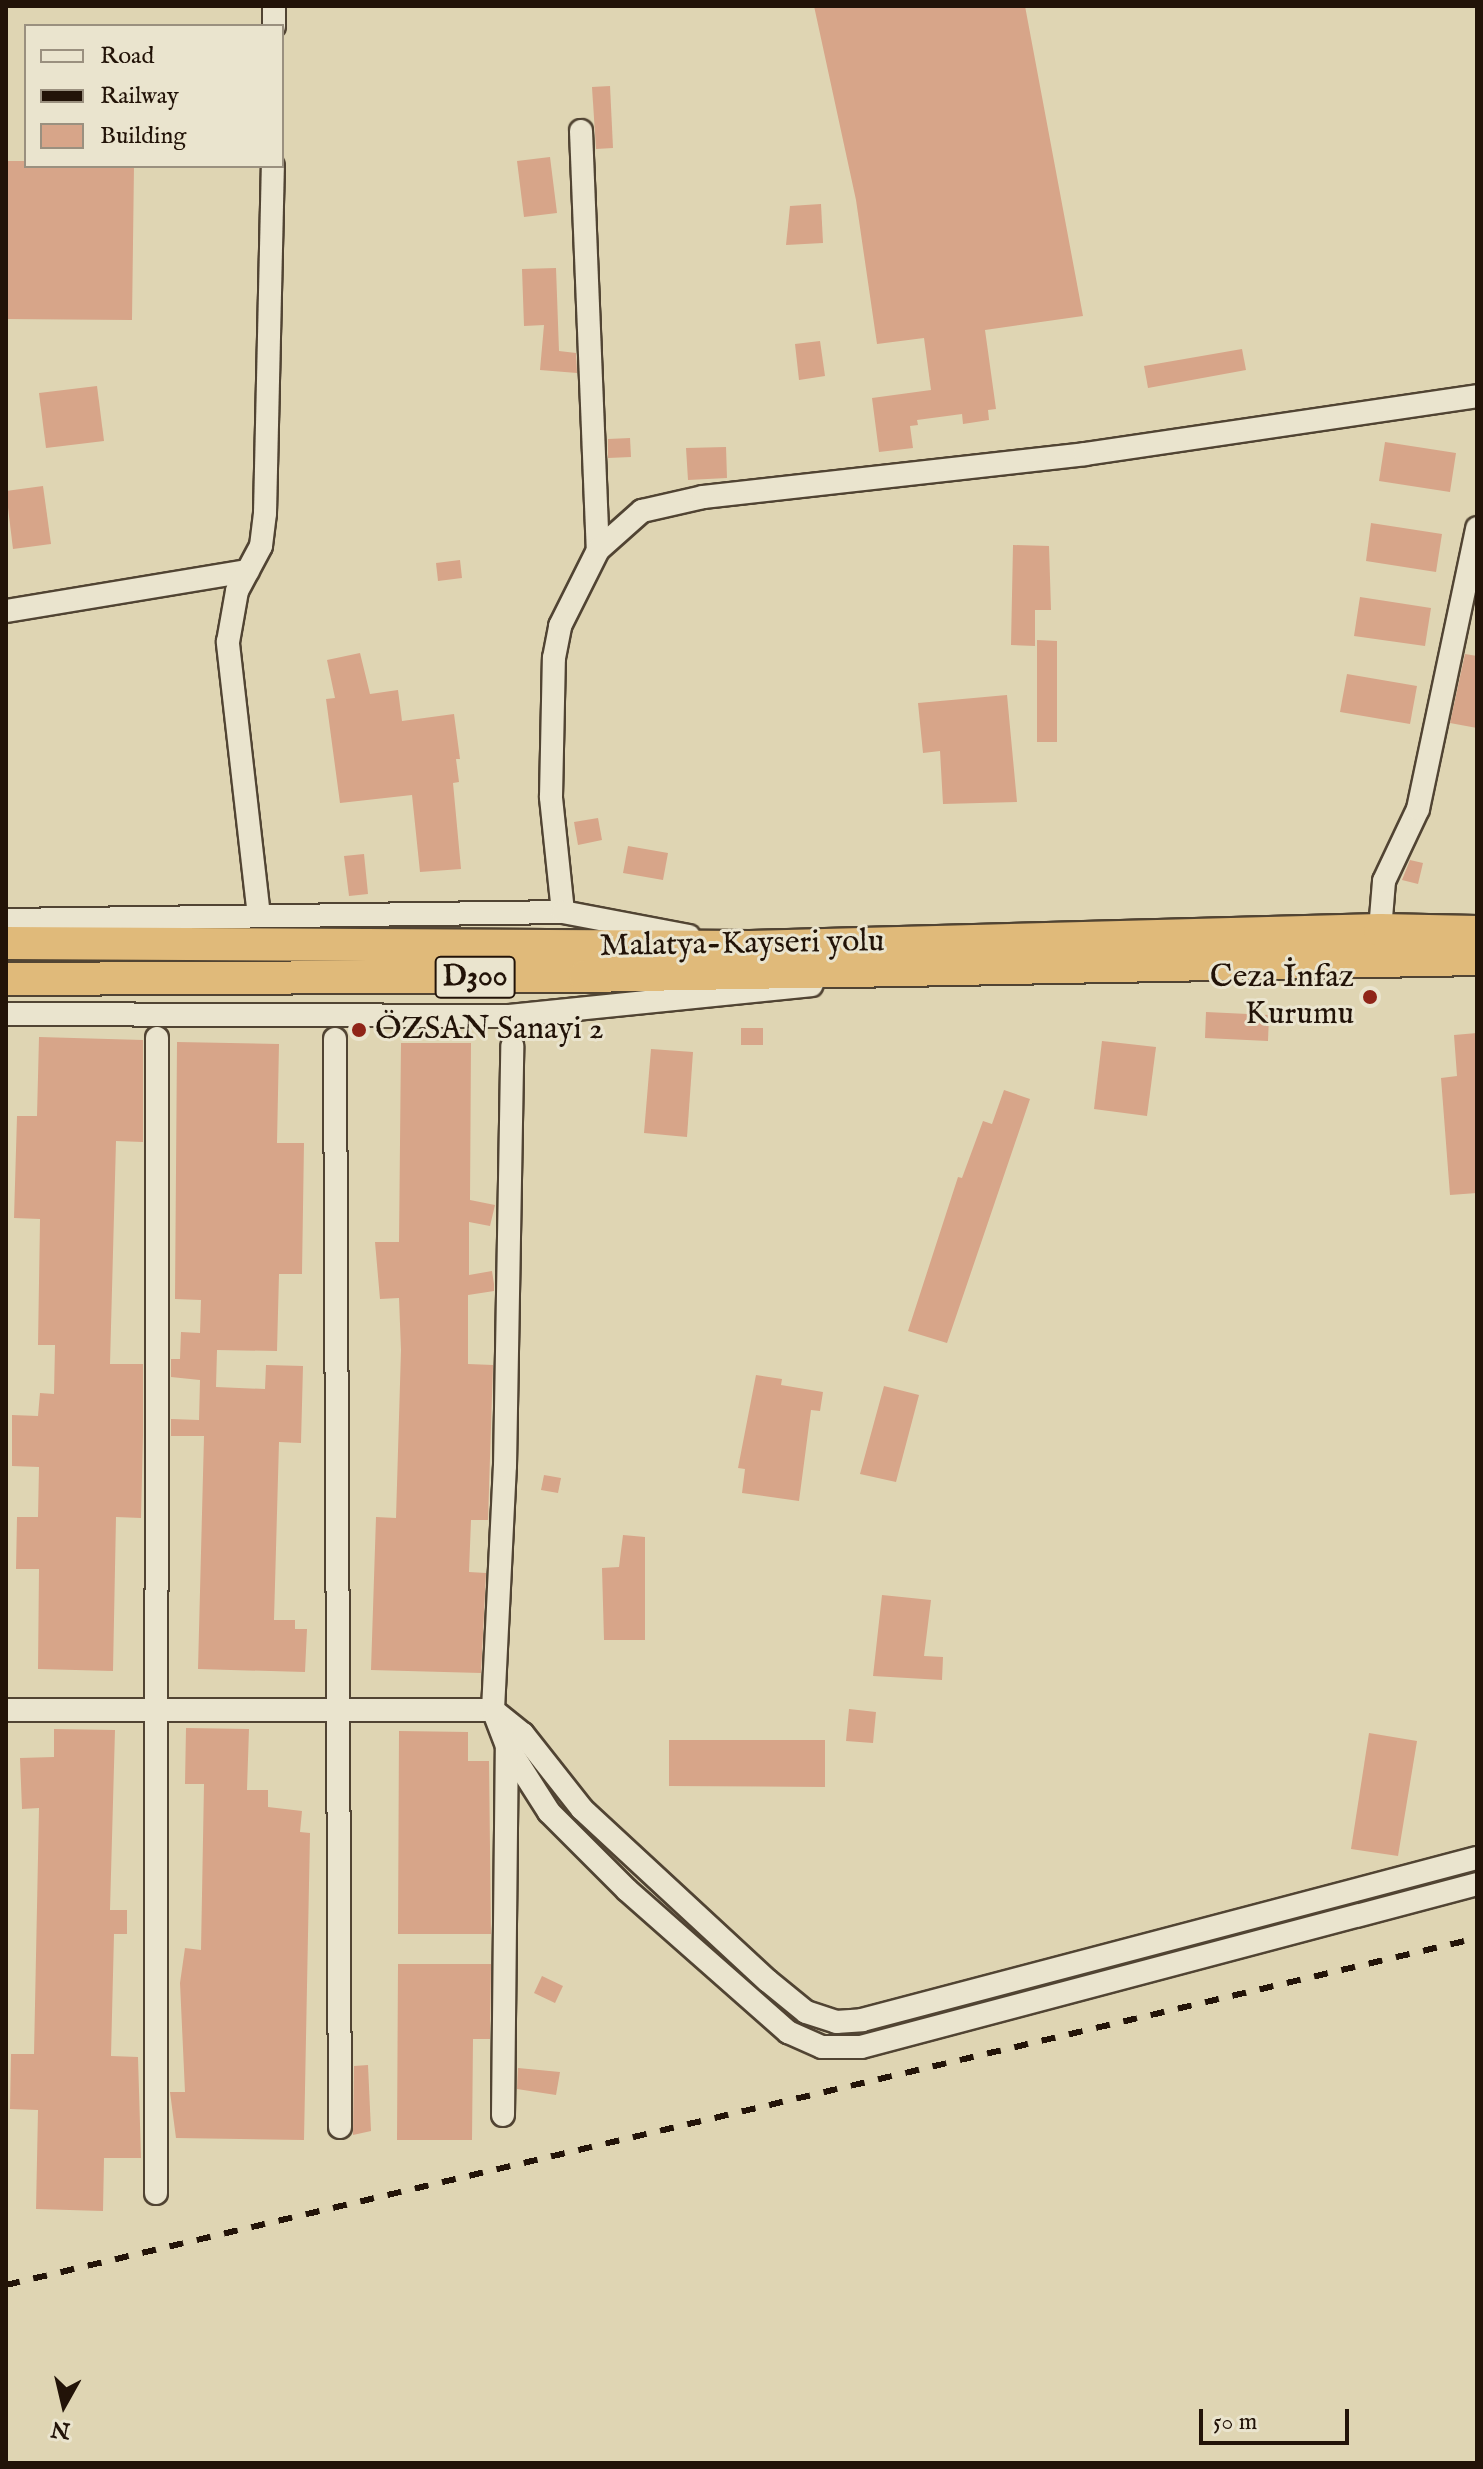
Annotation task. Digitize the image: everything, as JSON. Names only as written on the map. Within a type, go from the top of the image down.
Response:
[{"type":"highway","points":[[1380,930],[1477,924]]},
{"type":"highway","name":"Malatya-Kayseri yolu","points":[[6,943],[750,947],[1380,930],[1477,932]]},
{"type":"highway","name":"D300","points":[[6,979],[944,971],[1477,959]]},
{"type":"street","points":[[581,131],[598,550]]},
{"type":"street","points":[[259,916],[228,642],[234,600],[261,546],[265,513],[273,168]]},
{"type":"street","points":[[563,912],[551,797],[554,658],[560,626],[598,550],[642,511],[703,497],[1085,454],[1477,396]]},
{"type":"street","points":[[1380,930],[1384,881],[1418,809],[1477,528]]},
{"type":"street","points":[[6,611],[248,571]]},
{"type":"street","points":[[6,920],[563,912],[750,947]]},
{"type":"street","points":[[6,1014],[508,1016],[944,971]]},
{"type":"street","points":[[156,2193],[153,1710],[157,1038]]},
{"type":"street","points":[[335,1039],[340,2127]]},
{"type":"street","points":[[512,1046],[505,1466],[493,1710],[507,1746],[549,1812],[627,1890],[788,2032],[822,2047],[861,2047],[1477,1884]]},
{"type":"street","points":[[6,1710],[493,1710],[523,1734],[582,1809],[768,1981],[806,2012],[836,2022],[862,2020],[1477,1858]]},
{"type":"street","points":[[503,2115],[507,1746]]},
{"type":"building","points":[[814,6],[1025,6],[1083,316],[985,330],[996,409],[988,410],[989,420],[963,424],[962,414],[917,420],[918,425],[910,426],[913,448],[879,452],[872,398],[931,390],[924,338],[877,344],[856,200]]},
{"type":"building","points":[[610,86],[613,148],[596,149],[592,87]]},
{"type":"building","points":[[550,157],[557,213],[524,217],[517,161]]},
{"type":"building","points":[[6,161],[24,161],[24,168],[134,168],[132,320],[6,319]]},
{"type":"building","points":[[821,204],[823,243],[786,245],[790,206]]},
{"type":"building","points":[[556,268],[559,351],[576,353],[577,373],[540,370],[544,325],[524,326],[522,269]]},
{"type":"building","points":[[820,341],[825,376],[799,380],[795,344]]},
{"type":"building","points":[[1242,349],[1246,370],[1148,388],[1144,366]]},
{"type":"building","points":[[97,386],[104,441],[46,448],[39,393]]},
{"type":"building","points":[[630,438],[631,457],[608,458],[608,439]]},
{"type":"building","points":[[1385,442],[1456,453],[1450,492],[1379,481]]},
{"type":"building","points":[[726,447],[727,478],[688,480],[686,448]]},
{"type":"building","points":[[43,486],[51,544],[13,549],[6,491]]},
{"type":"building","points":[[1371,523],[1442,534],[1436,572],[1366,561]]},
{"type":"building","points":[[1013,545],[1049,546],[1051,610],[1035,610],[1035,646],[1011,645]]},
{"type":"building","points":[[460,560],[462,578],[438,581],[436,563]]},
{"type":"building","points":[[1360,597],[1431,608],[1425,646],[1354,636]]},
{"type":"building","points":[[1037,640],[1057,641],[1057,742],[1037,742]]},
{"type":"building","points":[[360,653],[370,694],[398,690],[402,721],[454,714],[460,759],[456,759],[459,782],[453,783],[461,869],[420,872],[412,795],[340,803],[326,699],[335,698],[327,660]]},
{"type":"building","points":[[1465,654],[1477,656],[1477,728],[1450,723]]},
{"type":"building","points":[[1347,674],[1417,686],[1410,724],[1340,712]]},
{"type":"building","points":[[1007,695],[1017,802],[943,804],[940,751],[923,753],[918,703]]},
{"type":"building","points":[[598,818],[602,840],[578,845],[574,822]]},
{"type":"building","points":[[628,846],[668,853],[663,880],[623,873]]},
{"type":"building","points":[[364,854],[368,894],[349,896],[344,856]]},
{"type":"building","points":[[1410,860],[1423,863],[1418,884],[1402,880]]},
{"type":"building","points":[[1206,1012],[1269,1015],[1268,1041],[1205,1038]]},
{"type":"building","points":[[741,1028],[763,1028],[763,1045],[741,1045]]},
{"type":"building","points":[[1477,1033],[1477,1193],[1450,1195],[1441,1078],[1457,1076],[1454,1035]]},
{"type":"building","points":[[39,1037],[143,1040],[143,1142],[116,1141],[110,1364],[143,1364],[143,1435],[141,1518],[116,1517],[113,1671],[38,1669],[39,1569],[16,1569],[17,1517],[38,1517],[39,1467],[12,1466],[12,1415],[38,1416],[40,1393],[54,1394],[55,1345],[38,1345],[40,1219],[14,1218],[17,1116],[37,1116]]},
{"type":"building","points":[[1102,1041],[1156,1047],[1147,1116],[1094,1109]]},
{"type":"building","points":[[177,1042],[279,1044],[277,1143],[304,1143],[302,1274],[279,1274],[277,1351],[217,1350],[216,1387],[265,1389],[266,1365],[303,1366],[301,1443],[279,1442],[274,1620],[295,1620],[295,1629],[307,1629],[305,1672],[198,1669],[204,1436],[171,1436],[171,1419],[199,1420],[200,1380],[171,1377],[171,1359],[180,1359],[181,1332],[200,1333],[201,1300],[175,1299]]},
{"type":"building","points":[[401,1043],[471,1043],[470,1200],[495,1205],[490,1226],[469,1222],[469,1275],[492,1271],[494,1284],[494,1291],[468,1295],[468,1364],[493,1365],[488,1520],[471,1520],[469,1572],[486,1573],[481,1673],[371,1670],[376,1517],[396,1518],[401,1350],[399,1298],[380,1299],[375,1242],[399,1242]]},
{"type":"building","points":[[651,1049],[693,1052],[687,1137],[644,1133]]},
{"type":"building","points":[[1004,1090],[1030,1099],[947,1343],[908,1331],[958,1177],[962,1178],[983,1121],[992,1124]]},
{"type":"building","points":[[756,1375],[782,1379],[781,1385],[823,1392],[820,1411],[811,1410],[799,1501],[742,1493],[745,1469],[738,1468]]},
{"type":"building","points":[[884,1386],[919,1395],[896,1482],[860,1474]]},
{"type":"building","points":[[544,1475],[561,1478],[558,1493],[541,1490]]},
{"type":"building","points":[[623,1535],[645,1537],[645,1640],[604,1640],[602,1568],[619,1567]]},
{"type":"building","points":[[882,1595],[931,1600],[924,1656],[943,1657],[942,1680],[873,1676]]},
{"type":"building","points":[[849,1709],[876,1712],[873,1743],[846,1741]]},
{"type":"building","points":[[186,1728],[249,1729],[247,1790],[268,1790],[268,1807],[302,1811],[300,1832],[310,1833],[304,2140],[176,2138],[170,2092],[185,2092],[180,1983],[185,1948],[201,1950],[204,1784],[185,1784]]},
{"type":"building","points":[[54,1729],[115,1730],[110,1910],[127,1910],[127,1934],[114,1934],[111,2056],[138,2057],[141,2158],[104,2158],[103,2211],[36,2209],[38,2110],[10,2109],[11,2054],[34,2054],[39,1808],[22,1809],[20,1758],[54,1757]]},
{"type":"building","points":[[399,1731],[468,1732],[468,1761],[489,1761],[491,1934],[398,1934]]},
{"type":"building","points":[[1369,1733],[1417,1741],[1398,1856],[1351,1849]]},
{"type":"building","points":[[669,1740],[825,1740],[825,1787],[669,1786]]},
{"type":"building","points":[[398,1964],[491,1964],[490,2039],[473,2039],[472,2140],[397,2140]]},
{"type":"building","points":[[542,1976],[563,1986],[555,2003],[534,1993]]},
{"type":"building","points":[[368,2065],[371,2131],[353,2135],[354,2066]]},
{"type":"building","points":[[518,2068],[560,2072],[556,2095],[517,2089]]},
{"type":"railway","points":[[6,2285],[1477,1938]]},
{"type":"place","name":"Ceza İnfaz Kurumu","points":[[1370,997]]},
{"type":"place","name":"ÖZSAN Sanayi 2","points":[[359,1030]]}]
